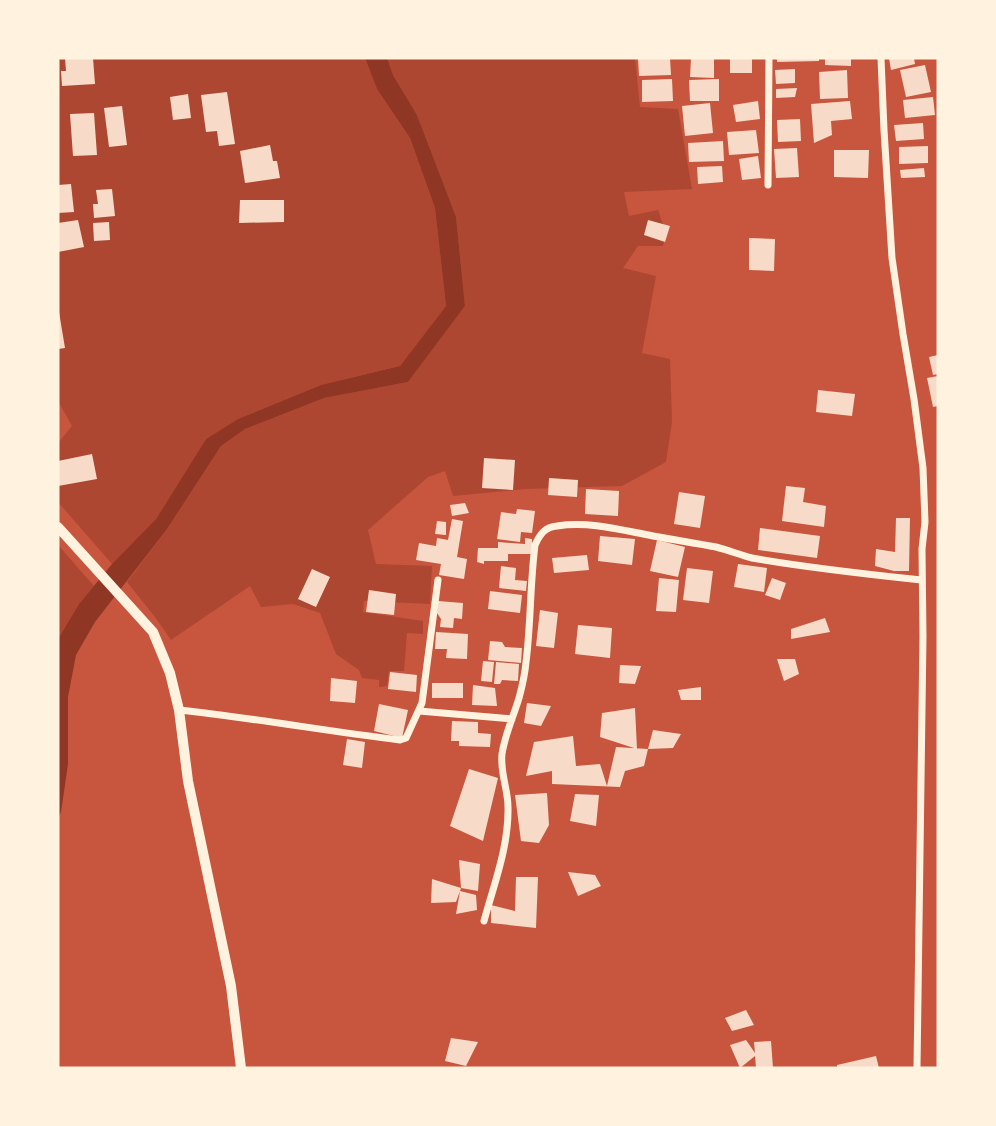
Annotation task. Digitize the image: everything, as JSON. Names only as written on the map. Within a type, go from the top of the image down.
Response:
[{"type":"street","points":[[768,185],[769,58]]},
{"type":"street","points":[[881,58],[892,258],[923,468],[925,522],[922,549],[917,1068]]},
{"type":"street","points":[[484,921],[508,832],[509,805],[502,759],[505,736],[520,695],[526,662],[535,545],[539,534],[547,528],[557,526],[623,529],[748,557],[922,580]]},
{"type":"street","points":[[58,527],[153,632],[170,673],[179,709],[188,781],[231,986],[241,1068]]},
{"type":"street","points":[[179,709],[400,740],[408,736],[422,703],[438,580]]},
{"type":"street","points":[[419,711],[512,719]]},
{"type":"shaded area","points":[[58,58],[365,58],[377,89],[410,138],[435,208],[446,306],[400,366],[321,385],[238,419],[206,439],[156,519],[112,564],[58,502],[58,443],[72,426],[58,401]]},
{"type":"shaded area","points":[[365,58],[387,58],[393,75],[417,115],[456,217],[465,306],[408,382],[324,398],[245,429],[221,446],[167,529],[95,622],[76,655],[68,697],[68,764],[58,818],[58,639],[79,604],[112,564],[156,519],[206,439],[238,419],[321,385],[400,366],[446,306],[435,208],[410,138],[377,89]]},
{"type":"shaded area","points":[[387,58],[635,58],[640,107],[678,109],[692,189],[624,192],[629,216],[658,210],[666,233],[663,246],[638,246],[623,268],[656,276],[642,353],[670,359],[672,422],[666,462],[622,486],[525,489],[453,496],[445,471],[428,477],[368,530],[376,564],[432,566],[430,604],[364,601],[363,612],[423,621],[423,634],[407,633],[404,671],[389,671],[387,686],[379,687],[379,680],[362,678],[359,670],[336,654],[320,613],[293,604],[261,607],[250,586],[171,640],[127,582],[167,529],[221,446],[245,429],[324,398],[408,382],[465,306],[456,217],[417,115],[393,75]]},
{"type":"shaded area","points":[[58,545],[94,586],[79,604],[58,639]]},
{"type":"building","points":[[65,58],[93,58],[95,84],[62,86],[61,71],[66,71]]},
{"type":"building","points":[[638,58],[670,58],[671,75],[639,76]]},
{"type":"building","points":[[691,58],[714,58],[714,78],[690,77]]},
{"type":"building","points":[[730,58],[752,58],[752,73],[730,73]]},
{"type":"building","points":[[777,58],[819,58],[819,61],[777,62]]},
{"type":"building","points":[[825,58],[851,58],[851,66],[825,65]]},
{"type":"building","points":[[889,58],[914,58],[915,64],[891,70]]},
{"type":"building","points":[[925,65],[931,92],[906,97],[900,70]]},
{"type":"building","points":[[795,69],[795,83],[776,84],[775,70]]},
{"type":"building","points":[[847,70],[848,98],[820,99],[819,72]]},
{"type":"building","points":[[672,79],[673,101],[642,102],[642,80]]},
{"type":"building","points":[[719,79],[719,101],[690,101],[689,80]]},
{"type":"building","points":[[797,88],[795,97],[776,98],[776,89]]},
{"type":"building","points":[[227,92],[235,144],[219,146],[217,131],[206,132],[201,95]]},
{"type":"building","points":[[188,94],[191,118],[173,120],[170,97]]},
{"type":"building","points":[[933,97],[935,115],[905,118],[903,100]]},
{"type":"building","points":[[758,101],[760,119],[736,122],[733,105]]},
{"type":"building","points":[[850,101],[852,119],[831,121],[832,135],[814,143],[811,104]]},
{"type":"building","points":[[710,103],[713,133],[685,136],[682,106]]},
{"type":"building","points":[[122,106],[127,145],[109,147],[104,108]]},
{"type":"building","points":[[94,113],[97,155],[73,156],[70,114]]},
{"type":"building","points":[[800,119],[801,141],[778,142],[777,120]]},
{"type":"building","points":[[923,123],[924,139],[896,141],[894,125]]},
{"type":"building","points":[[756,130],[759,153],[729,155],[727,132]]},
{"type":"building","points":[[723,141],[724,161],[689,162],[688,143]]},
{"type":"building","points":[[270,145],[280,178],[245,183],[240,151]]},
{"type":"building","points":[[928,146],[928,163],[899,164],[899,147]]},
{"type":"building","points":[[797,148],[799,177],[776,178],[774,149]]},
{"type":"building","points":[[834,150],[869,150],[868,178],[834,177]]},
{"type":"building","points":[[758,156],[761,178],[742,180],[739,159]]},
{"type":"building","points":[[722,166],[723,182],[698,184],[697,167]]},
{"type":"building","points":[[924,168],[925,177],[901,178],[900,170]]},
{"type":"building","points":[[71,184],[74,212],[58,213],[58,185]]},
{"type":"building","points":[[112,189],[115,216],[94,218],[93,204],[98,204],[96,190]]},
{"type":"building","points":[[240,200],[284,200],[284,222],[239,223]]},
{"type":"building","points":[[78,220],[84,247],[58,252],[58,223]]},
{"type":"building","points":[[648,220],[670,226],[665,242],[644,235]]},
{"type":"building","points":[[109,222],[110,240],[94,241],[93,223]]},
{"type":"building","points":[[749,238],[775,239],[774,271],[749,270]]},
{"type":"building","points":[[58,312],[65,348],[58,349]]},
{"type":"building","points":[[938,355],[938,374],[933,375],[929,357]]},
{"type":"building","points":[[938,376],[938,406],[933,407],[927,378]]},
{"type":"building","points":[[818,390],[855,394],[852,416],[816,412]]},
{"type":"building","points":[[92,454],[97,479],[58,486],[58,461]]},
{"type":"building","points":[[484,458],[515,460],[513,490],[482,488]]},
{"type":"building","points":[[549,478],[578,480],[577,497],[548,495]]},
{"type":"building","points":[[786,486],[805,488],[803,502],[826,506],[824,527],[782,521]]},
{"type":"building","points":[[586,489],[619,491],[618,516],[585,514]]},
{"type":"building","points":[[679,492],[705,496],[700,528],[674,524]]},
{"type":"building","points":[[465,503],[469,513],[452,516],[450,505]]},
{"type":"building","points":[[517,509],[535,511],[532,533],[521,532],[520,542],[497,539],[501,512],[516,514]]},
{"type":"building","points":[[896,518],[910,518],[909,571],[894,571],[875,566],[876,549],[895,552]]},
{"type":"building","points":[[452,519],[463,521],[457,557],[467,559],[464,579],[439,575],[441,564],[416,560],[419,543],[436,546],[437,538],[448,540]]},
{"type":"building","points":[[437,521],[446,522],[446,535],[435,534]]},
{"type":"building","points":[[760,528],[820,536],[817,558],[758,550]]},
{"type":"building","points":[[600,536],[635,539],[632,565],[598,561]]},
{"type":"building","points":[[525,538],[532,539],[532,554],[508,554],[508,561],[484,561],[484,564],[477,562],[478,548],[498,548],[498,542],[525,544]]},
{"type":"building","points":[[657,540],[685,547],[678,577],[650,571]]},
{"type":"building","points":[[587,555],[589,570],[554,573],[552,558]]},
{"type":"building","points":[[738,564],[767,568],[764,592],[734,587]]},
{"type":"building","points":[[501,566],[516,568],[515,580],[527,581],[526,591],[499,588]]},
{"type":"building","points":[[687,568],[713,571],[709,603],[683,600]]},
{"type":"building","points":[[312,569],[330,577],[316,607],[298,599]]},
{"type":"building","points":[[659,578],[679,580],[676,612],[656,611]]},
{"type":"building","points":[[772,578],[786,583],[780,600],[765,595]]},
{"type":"building","points":[[369,590],[396,594],[394,615],[366,612]]},
{"type":"building","points":[[490,591],[522,595],[520,613],[488,609]]},
{"type":"building","points":[[438,601],[463,603],[462,619],[454,618],[453,628],[440,627]]},
{"type":"building","points":[[540,610],[558,613],[554,648],[536,646]]},
{"type":"building","points":[[825,618],[830,632],[791,639],[791,629]]},
{"type":"building","points":[[578,625],[612,628],[610,658],[575,654]]},
{"type":"building","points":[[436,632],[468,634],[467,659],[446,658],[447,649],[435,649]]},
{"type":"building","points":[[490,641],[502,642],[505,647],[522,648],[521,663],[488,660]]},
{"type":"building","points":[[777,659],[795,659],[799,674],[784,681]]},
{"type":"building","points":[[483,661],[494,662],[492,682],[481,681]]},
{"type":"building","points":[[496,662],[519,664],[518,681],[502,680],[500,684],[494,684]]},
{"type":"building","points":[[620,665],[641,666],[635,684],[619,683]]},
{"type":"building","points":[[390,672],[417,675],[416,692],[388,689]]},
{"type":"building","points":[[331,678],[357,681],[355,703],[330,701]]},
{"type":"building","points":[[432,683],[463,683],[463,698],[432,698]]},
{"type":"building","points":[[473,685],[495,688],[497,706],[472,705]]},
{"type":"building","points":[[701,687],[701,700],[681,700],[678,690]]},
{"type":"building","points":[[527,703],[551,706],[541,726],[524,723]]},
{"type":"building","points":[[379,704],[408,710],[402,738],[374,731]]},
{"type":"building","points":[[635,708],[637,749],[600,737],[602,713]]},
{"type":"building","points":[[452,721],[478,722],[478,733],[491,734],[490,747],[459,746],[459,741],[451,741]]},
{"type":"building","points":[[653,730],[681,734],[673,748],[648,749]]},
{"type":"building","points":[[573,736],[576,766],[600,764],[607,786],[616,747],[648,749],[644,766],[625,771],[620,787],[552,784],[552,771],[526,776],[534,742]]},
{"type":"building","points":[[347,739],[365,742],[362,768],[343,765]]},
{"type":"building","points":[[469,769],[498,778],[483,841],[450,826]]},
{"type":"building","points":[[547,793],[549,825],[539,843],[521,841],[515,795]]},
{"type":"building","points":[[575,794],[599,795],[596,826],[570,821]]},
{"type":"building","points":[[459,860],[480,864],[478,891],[461,888]]},
{"type":"building","points":[[568,872],[595,875],[601,886],[578,896]]},
{"type":"building","points":[[516,877],[538,877],[536,928],[491,923],[491,905],[515,911]]},
{"type":"building","points":[[432,879],[461,888],[456,902],[431,903]]},
{"type":"building","points":[[460,891],[476,895],[477,910],[456,914]]},
{"type":"building","points":[[746,1010],[754,1025],[732,1031],[725,1018]]},
{"type":"building","points":[[451,1038],[478,1042],[466,1066],[445,1061]]},
{"type":"building","points":[[746,1040],[755,1053],[754,1042],[771,1041],[773,1068],[756,1068],[755,1056],[740,1068],[730,1045]]},
{"type":"building","points":[[876,1056],[879,1068],[837,1068],[837,1065]]}]
